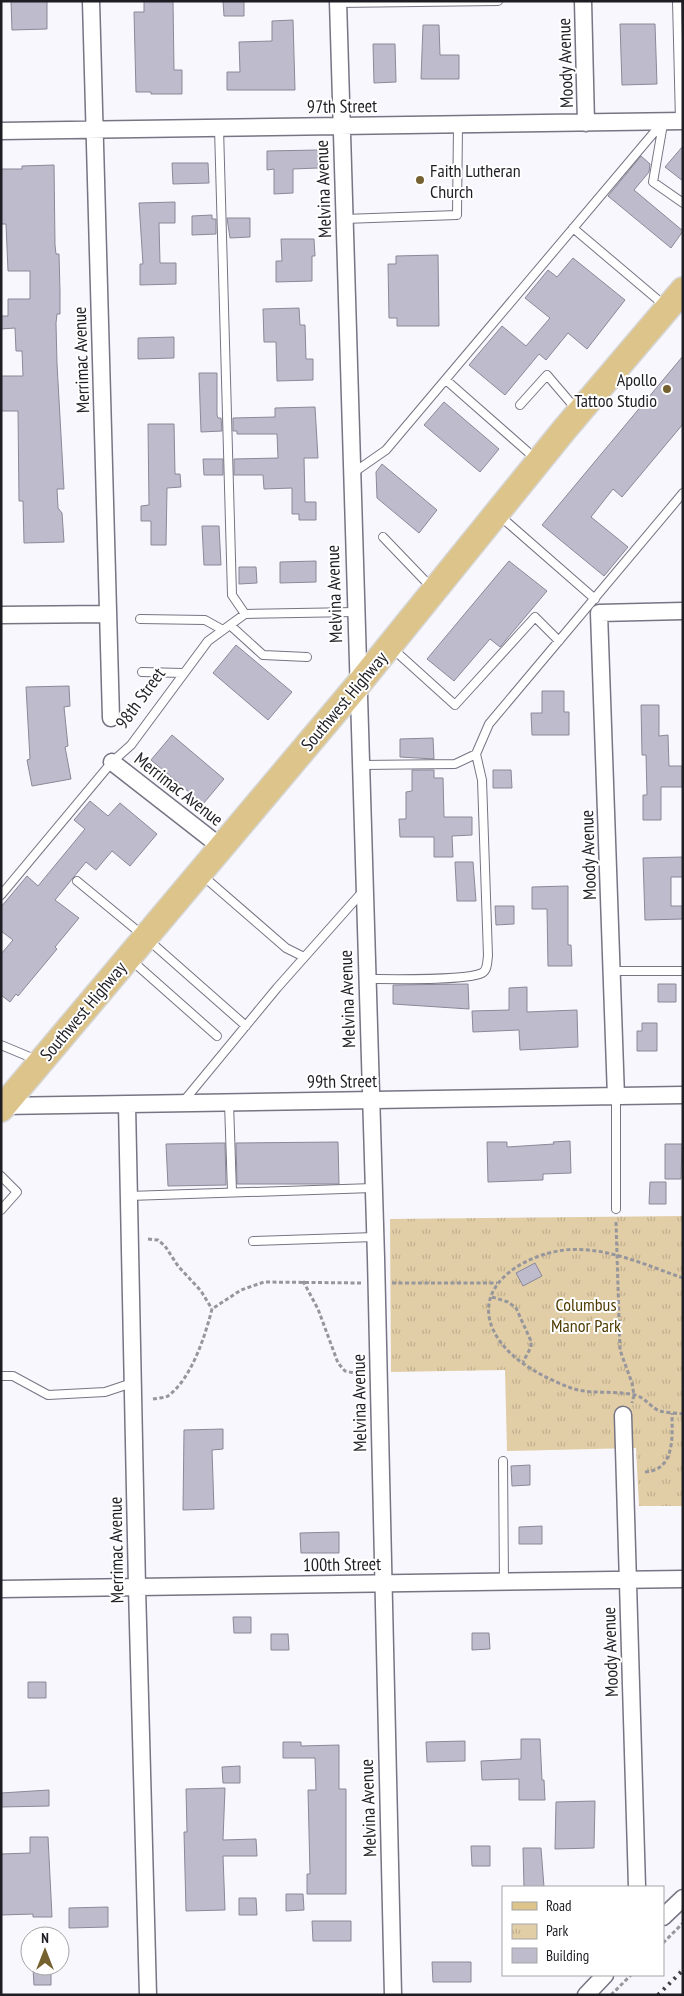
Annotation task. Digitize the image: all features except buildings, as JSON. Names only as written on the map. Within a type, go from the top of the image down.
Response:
[{"type":"main road","name":"Southwest Highway","points":[[2,1107],[357,686],[539,461],[675,299]]},
{"type":"street","name":"Merrimac Avenue","points":[[92,1],[111,718]]},
{"type":"street","name":"Moody Avenue","points":[[583,1],[586,123]]},
{"type":"street","name":"Melvina Avenue","points":[[338,2],[375,1237],[393,1995]]},
{"type":"street","name":"97th Street","points":[[1,131],[682,121]]},
{"type":"street","name":"Moody Avenue","points":[[597,606],[616,1096]]},
{"type":"street","points":[[597,606],[683,611]]},
{"type":"street","points":[[1,615],[108,614]]},
{"type":"street","name":"Merrimac Avenue","points":[[112,762],[221,847]]},
{"type":"street","name":"99th Street","points":[[2,1107],[683,1095]]},
{"type":"street","name":"Merrimac Avenue","points":[[127,1104],[136,1587],[148,1995]]},
{"type":"street","name":"Moody Avenue","points":[[627,1409],[628,1579],[637,1886]]},
{"type":"street","name":"100th Street","points":[[1,1589],[683,1579]]},
{"type":"street","points":[[664,1916],[683,1898]]},
{"type":"street","points":[[586,1995],[604,1976]]},
{"type":"lane","points":[[338,2],[498,1]]},
{"type":"lane","points":[[677,1],[682,121]]},
{"type":"lane","points":[[663,122],[653,182],[683,203]]},
{"type":"lane","points":[[351,474],[386,450],[663,122]]},
{"type":"lane","points":[[344,219],[457,215],[458,124]]},
{"type":"lane","points":[[219,128],[232,595],[245,614],[355,612]]},
{"type":"lane","points":[[574,228],[675,299]]},
{"type":"lane","points":[[520,405],[548,375],[579,413]]},
{"type":"lane","points":[[446,380],[539,461]]},
{"type":"lane","points":[[366,979],[466,976],[482,973],[486,969],[488,956],[482,780],[476,754],[489,724],[560,641],[597,606],[683,493]]},
{"type":"lane","points":[[497,513],[597,606]]},
{"type":"lane","points":[[383,537],[434,590]]},
{"type":"lane","name":"98th Street","points":[[1,895],[112,762],[130,745],[208,641],[245,614]]},
{"type":"lane","points":[[390,646],[455,705],[535,617],[560,641]]},
{"type":"lane","points":[[140,619],[205,620],[223,630]]},
{"type":"lane","points":[[230,624],[263,655],[307,657]]},
{"type":"lane","points":[[142,672],[183,673]]},
{"type":"lane","points":[[360,765],[455,764],[476,754]]},
{"type":"lane","points":[[199,873],[286,948],[304,957]]},
{"type":"lane","points":[[77,881],[146,937],[246,1026]]},
{"type":"lane","points":[[182,1104],[304,957],[364,890]]},
{"type":"lane","points":[[128,958],[217,1036]]},
{"type":"lane","points":[[611,971],[683,971]]},
{"type":"lane","points":[[1,1045],[41,1061]]},
{"type":"lane","points":[[616,1096],[616,1209]]},
{"type":"lane","points":[[229,1103],[232,1192]]},
{"type":"lane","points":[[1,1176],[18,1192],[1,1210]]},
{"type":"lane","points":[[128,1196],[373,1188]]},
{"type":"lane","points":[[253,1241],[375,1237]]},
{"type":"lane","points":[[1,1376],[13,1376],[48,1395],[105,1392],[132,1383]]},
{"type":"lane","points":[[503,1461],[504,1582]]},
{"type":"path","points":[[616,1222],[620,1350],[634,1395],[627,1409]]},
{"type":"path","points":[[148,1239],[158,1240],[165,1246],[178,1266],[201,1291],[212,1309]]},
{"type":"path","points":[[683,1278],[616,1254],[599,1251],[565,1250],[524,1263],[496,1282],[490,1317],[493,1330],[506,1348],[523,1362],[549,1378],[572,1388],[590,1392],[634,1395],[644,1398],[659,1411],[683,1414]]},
{"type":"path","points":[[302,1281],[318,1310],[338,1363],[345,1371],[354,1373]]},
{"type":"path","points":[[153,1399],[167,1397],[189,1368],[206,1333],[212,1309],[241,1290],[264,1282],[361,1282]]},
{"type":"path","points":[[386,1283],[496,1282]]},
{"type":"path","points":[[492,1297],[508,1302],[518,1312],[531,1341],[529,1354],[523,1362]]},
{"type":"path","points":[[645,1472],[659,1468],[667,1460],[671,1450],[672,1413]]},
{"type":"path","points":[[664,1942],[683,1923]]},
{"type":"path","points":[[611,1995],[630,1976]]},
{"type":"green space","name":"Columbus Manor Park","points":[[683,1216],[683,1506],[639,1506],[636,1448],[507,1451],[505,1370],[391,1372],[390,1219]]},
{"type":"railway","points":[[658,1995],[683,1970]]},
{"type":"place","name":"Faith Lutheran Church","points":[[420,180]]},
{"type":"place","name":"Apollo Tattoo Studio","points":[[667,389]]}]
